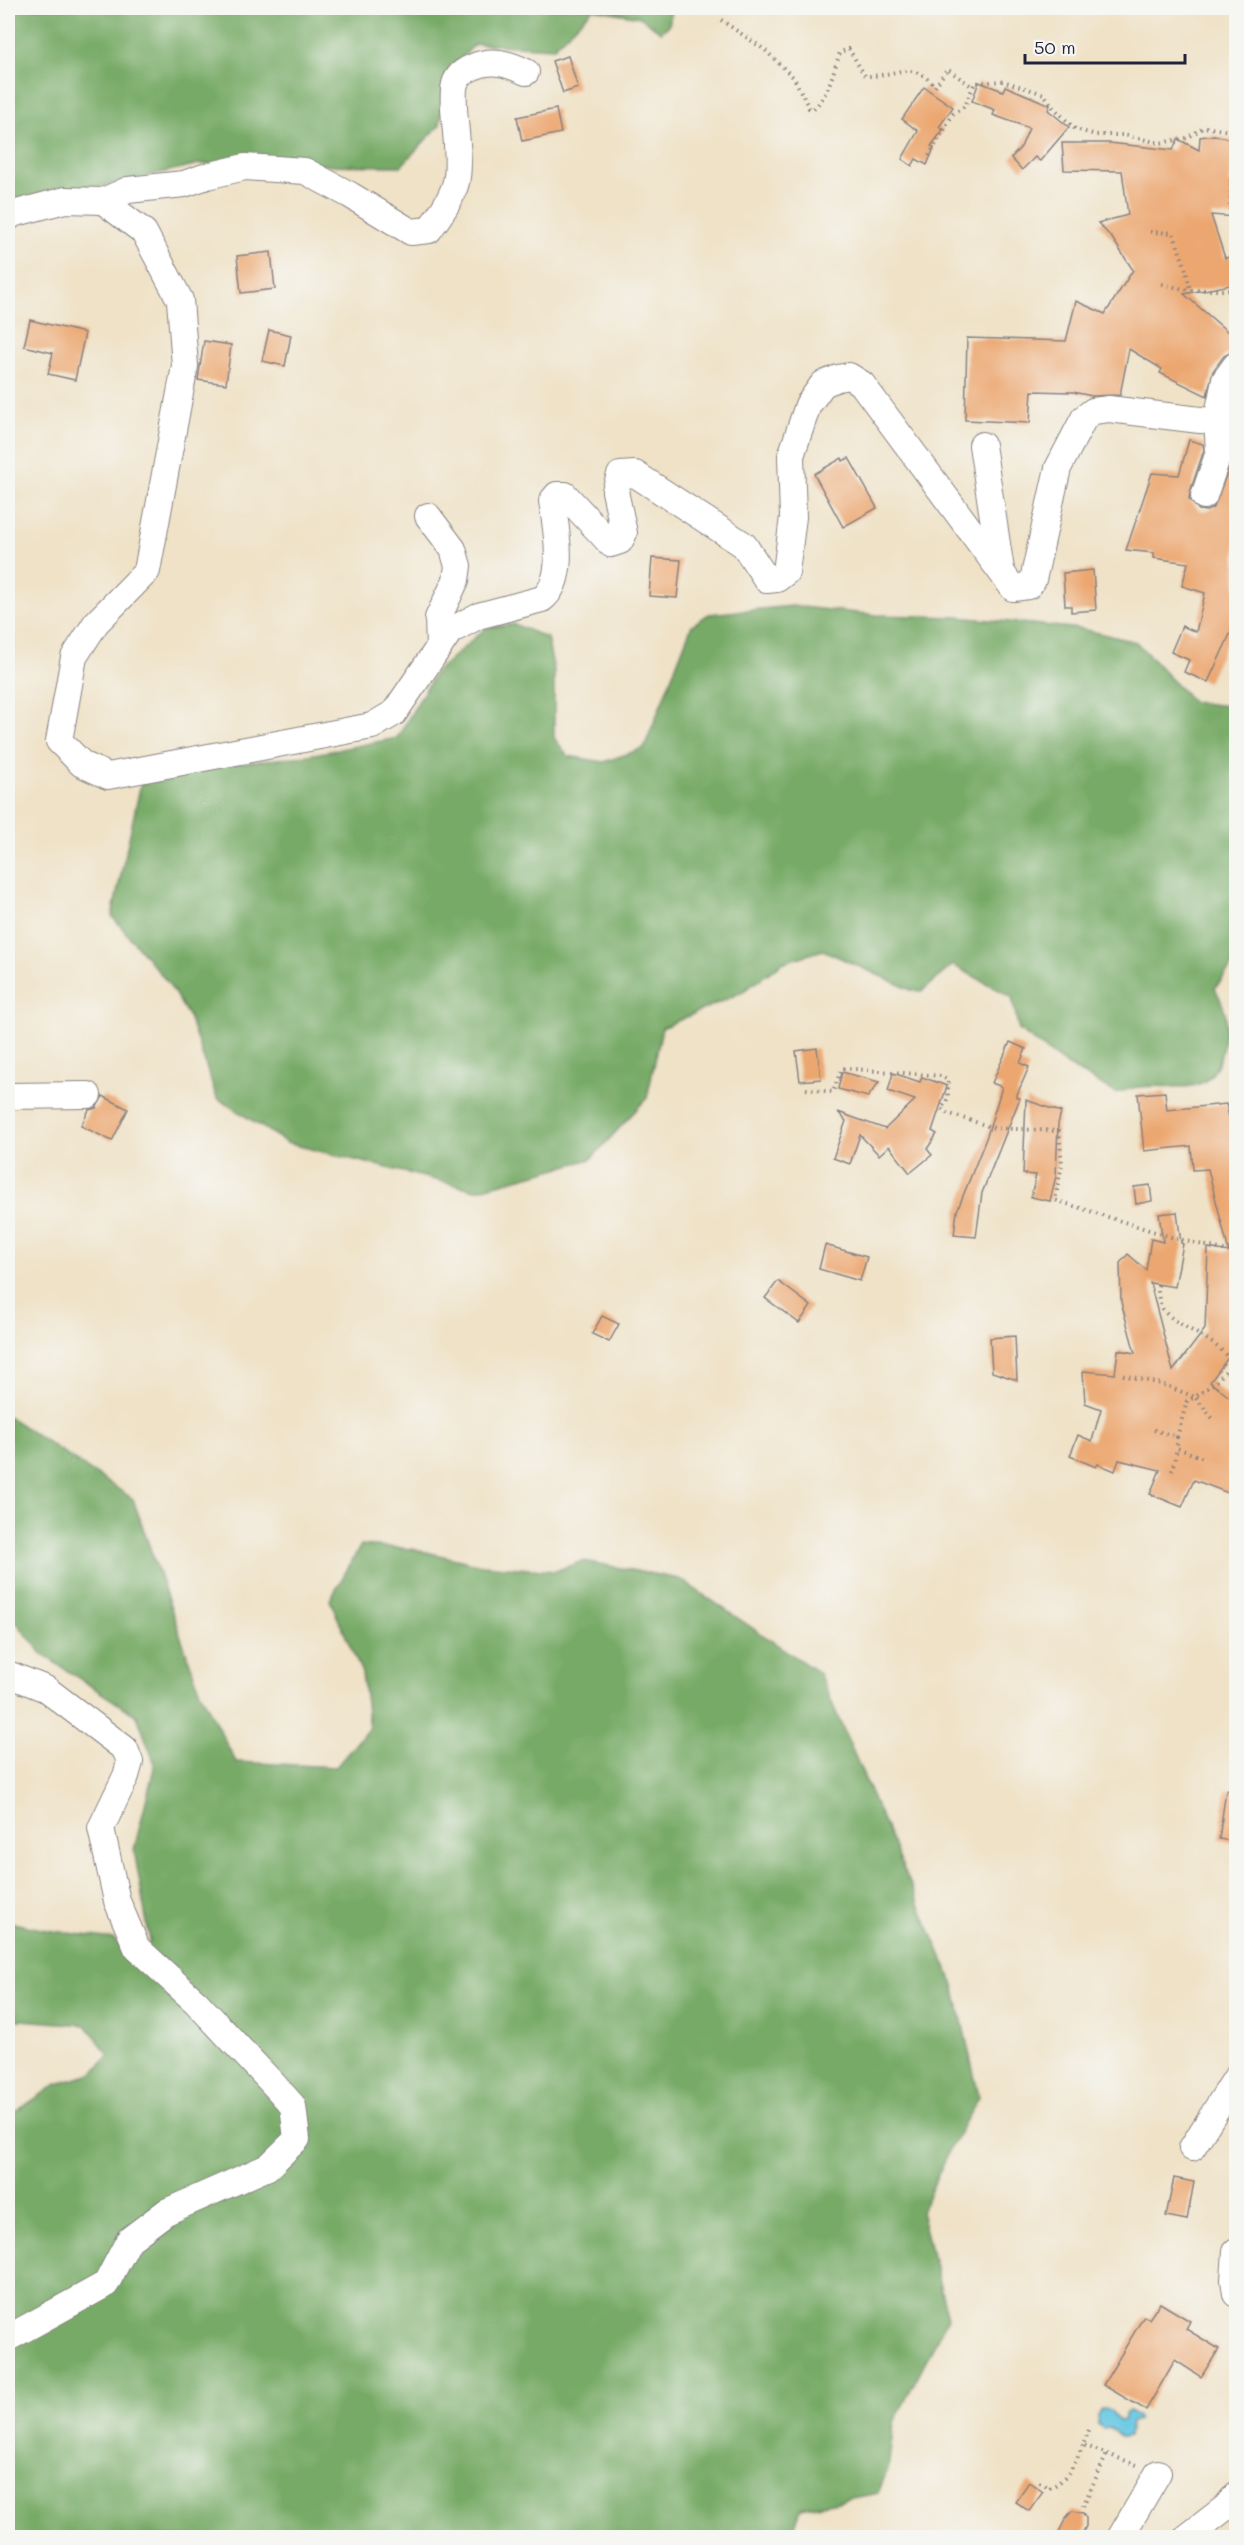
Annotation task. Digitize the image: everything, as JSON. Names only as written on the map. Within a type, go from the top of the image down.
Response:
[{"type":"street","points":[[8,218],[9,215],[65,200],[103,201],[128,190],[184,184],[245,167],[305,171],[411,232],[429,230],[441,213],[456,183],[459,154],[455,84],[462,73],[477,65],[503,62],[526,72]]},
{"type":"street","points":[[103,201],[144,232],[180,300],[185,366],[147,571],[96,623],[74,657],[59,741],[82,764],[108,776],[372,726],[394,713],[450,631],[478,616],[542,598],[550,592],[555,580],[557,556],[552,501],[557,495],[565,495],[611,544],[620,542],[624,533],[615,491],[620,475],[635,474],[744,545],[768,580],[777,579],[786,572],[793,517],[790,456],[808,405],[823,384],[849,376],[862,384],[1013,588],[1028,586],[1033,580],[1058,468],[1084,418],[1093,411],[1109,409],[1227,421]]},
{"type":"street","points":[[1204,496],[1227,421],[1225,380],[1236,365]]},
{"type":"street","points":[[982,445],[1002,573]]},
{"type":"street","points":[[428,516],[453,549],[458,566],[456,580],[438,618],[440,647]]},
{"type":"street","points":[[8,1096],[88,1095]]},
{"type":"street","points":[[8,1674],[46,1689],[125,1749],[130,1762],[126,1776],[101,1828],[117,1901],[137,1948],[196,2002],[292,2106],[297,2139],[268,2168],[166,2212],[129,2240],[106,2284],[8,2338]]},
{"type":"street","points":[[1192,2148],[1236,2078]]},
{"type":"street","points":[[1236,2251],[1234,2280],[1236,2294]]},
{"type":"street","points":[[1120,2538],[1158,2473]]},
{"type":"street","points":[[1186,2538],[1226,2507],[1236,2495]]},
{"type":"path","points":[[721,20],[765,50],[794,78],[809,108],[813,109],[830,80],[840,52],[849,49],[866,76],[909,70],[925,74],[935,87],[947,69],[973,87]]},
{"type":"path","points":[[929,156],[953,114],[965,106],[975,82],[1003,81],[1044,94],[1053,107],[1075,129],[1096,135],[1124,135],[1160,142],[1187,138],[1204,127],[1236,132],[1232,159],[1230,216],[1236,243]]},
{"type":"path","points":[[1150,232],[1170,232],[1175,236],[1190,290]]},
{"type":"path","points":[[1162,284],[1190,290],[1236,290]]},
{"type":"path","points":[[806,1089],[832,1092],[842,1068],[941,1076],[948,1080],[948,1099],[941,1110],[947,1113],[994,1128],[1059,1131],[1062,1164],[1055,1200],[1174,1238],[1236,1253]]},
{"type":"path","points":[[1158,1285],[1158,1298],[1167,1314],[1199,1333],[1233,1363],[1236,1370]]},
{"type":"path","points":[[1172,1471],[1177,1437],[1187,1401],[1216,1382],[1233,1363]]},
{"type":"path","points":[[1123,1375],[1161,1384],[1195,1397],[1214,1420]]},
{"type":"path","points":[[1154,1430],[1177,1437]]},
{"type":"path","points":[[1177,1448],[1206,1459]]},
{"type":"path","points":[[1039,2482],[1049,2488],[1054,2486],[1077,2463],[1089,2430]]},
{"type":"path","points":[[1083,2445],[1158,2473]]},
{"type":"path","points":[[1083,2506],[1107,2454]]},
{"type":"green space","points":[[8,8],[666,8],[671,14],[669,25],[661,32],[640,17],[593,9],[553,48],[475,44],[447,74],[440,125],[401,166],[200,164],[8,207]]},
{"type":"green space","points":[[792,606],[876,615],[958,617],[1082,629],[1136,642],[1193,702],[1236,707],[1236,961],[1215,988],[1225,1010],[1226,1022],[1218,1064],[1211,1076],[1202,1083],[1192,1086],[1139,1087],[1116,1093],[1067,1065],[1019,1030],[1012,997],[953,965],[922,991],[911,990],[823,950],[784,962],[742,992],[662,1028],[647,1098],[591,1159],[476,1190],[287,1143],[217,1098],[189,1017],[169,984],[112,916],[143,774],[304,756],[397,738],[435,673],[486,628],[514,624],[547,638],[554,671],[554,738],[568,756],[604,762],[644,748],[692,625],[709,614]]},
{"type":"green space","points":[[8,1416],[133,1499],[200,1692],[236,1762],[336,1767],[369,1728],[362,1673],[330,1600],[361,1545],[413,1549],[482,1565],[555,1571],[583,1561],[680,1579],[819,1673],[954,1985],[979,2097],[950,2149],[921,2212],[948,2318],[894,2422],[888,2469],[878,2493],[801,2508],[791,2537],[8,2537],[8,2117],[57,2084],[92,2074],[109,2055],[86,2025],[8,2019],[8,1922],[46,1930],[113,1939],[138,1962],[150,1941],[134,1850],[155,1764],[137,1716],[43,1655],[8,1612]]},
{"type":"water","points":[[1102,2409],[1110,2410],[1119,2421],[1124,2420],[1124,2414],[1128,2411],[1138,2417],[1138,2420],[1131,2422],[1129,2436],[1122,2437],[1108,2427],[1103,2428],[1098,2424],[1097,2416]]},
{"type":"building","points":[[568,56],[578,88],[563,93],[552,61]]},
{"type":"building","points":[[979,82],[1003,91],[1005,86],[1050,105],[1048,110],[1069,127],[1040,161],[1035,157],[1022,170],[1011,158],[1021,147],[1029,128],[993,115],[995,110],[972,101]]},
{"type":"building","points":[[924,87],[953,107],[939,127],[943,130],[931,146],[934,148],[927,165],[916,159],[912,166],[902,159],[918,131],[902,119]]},
{"type":"building","points":[[556,109],[561,133],[522,141],[517,117]]},
{"type":"building","points":[[1214,135],[1235,140],[1230,184],[1236,184],[1236,217],[1211,215],[1225,258],[1234,256],[1236,284],[1184,294],[1228,332],[1236,325],[1236,350],[1224,356],[1213,371],[1207,396],[1160,373],[1162,369],[1129,349],[1120,395],[1092,396],[1073,392],[1032,391],[1030,423],[965,420],[967,338],[1066,341],[1076,301],[1105,314],[1133,270],[1112,238],[1098,223],[1128,215],[1122,171],[1064,170],[1062,143],[1109,143],[1173,150],[1178,139],[1199,150],[1200,137]]},
{"type":"building","points":[[271,252],[275,289],[241,293],[237,256]]},
{"type":"building","points":[[30,320],[85,333],[75,380],[48,374],[53,353],[24,346]]},
{"type":"building","points":[[269,330],[291,335],[285,366],[262,361]]},
{"type":"building","points":[[204,341],[231,345],[226,384],[198,380]]},
{"type":"building","points":[[1189,440],[1203,444],[1204,450],[1189,499],[1199,510],[1207,511],[1214,507],[1230,465],[1236,469],[1236,632],[1232,630],[1208,682],[1184,672],[1189,660],[1171,652],[1182,626],[1196,632],[1205,593],[1182,586],[1188,563],[1154,558],[1154,553],[1126,550],[1152,473],[1179,475]]},
{"type":"building","points":[[842,458],[843,461],[849,458],[877,508],[843,527],[814,474]]},
{"type":"building","points":[[652,558],[681,560],[677,598],[649,596]]},
{"type":"building","points":[[1093,570],[1096,610],[1071,612],[1071,606],[1065,606],[1063,573]]},
{"type":"building","points":[[1010,1042],[1026,1049],[1020,1063],[1029,1067],[1016,1097],[1020,1098],[982,1193],[976,1237],[954,1235],[957,1211],[987,1136],[1002,1087],[992,1083]]},
{"type":"building","points":[[817,1048],[821,1079],[800,1081],[796,1051]]},
{"type":"building","points":[[842,1072],[879,1082],[868,1097],[838,1089]]},
{"type":"building","points":[[893,1073],[920,1082],[922,1077],[947,1086],[932,1131],[937,1134],[927,1149],[932,1155],[910,1173],[889,1146],[879,1155],[860,1135],[850,1164],[833,1158],[846,1121],[838,1112],[885,1129],[915,1100],[888,1091]]},
{"type":"building","points":[[1165,1092],[1167,1110],[1226,1104],[1236,1146],[1236,1347],[1210,1382],[1236,1402],[1236,1496],[1194,1480],[1182,1507],[1150,1494],[1160,1470],[1119,1460],[1115,1471],[1098,1464],[1096,1467],[1070,1456],[1078,1435],[1092,1441],[1101,1409],[1085,1403],[1083,1371],[1115,1374],[1118,1350],[1135,1353],[1121,1302],[1120,1263],[1128,1254],[1146,1270],[1151,1239],[1163,1242],[1159,1214],[1177,1212],[1183,1244],[1175,1287],[1150,1283],[1173,1371],[1205,1329],[1208,1248],[1229,1252],[1208,1169],[1193,1170],[1191,1146],[1144,1151],[1138,1094]]},
{"type":"building","points":[[103,1096],[128,1109],[112,1141],[81,1126],[89,1110],[96,1108]]},
{"type":"building","points":[[1026,1100],[1061,1112],[1058,1124],[1056,1176],[1050,1201],[1031,1197],[1036,1175],[1023,1174]]},
{"type":"building","points":[[1150,1185],[1152,1201],[1136,1204],[1134,1187]]},
{"type":"building","points":[[825,1245],[867,1257],[860,1281],[819,1269]]},
{"type":"building","points":[[778,1281],[811,1306],[799,1323],[765,1298]]},
{"type":"building","points":[[602,1316],[619,1324],[609,1342],[592,1334]]},
{"type":"building","points":[[1015,1336],[1017,1380],[992,1372],[990,1338]]},
{"type":"building","points":[[1226,1790],[1236,1791],[1236,1842],[1219,1839]]},
{"type":"building","points":[[1174,2178],[1194,2182],[1187,2220],[1166,2216]]},
{"type":"building","points":[[1160,2303],[1190,2321],[1186,2329],[1219,2349],[1201,2377],[1175,2360],[1146,2410],[1103,2385],[1144,2316],[1149,2319]]},
{"type":"building","points":[[1029,2482],[1043,2492],[1029,2511],[1015,2502]]},
{"type":"building","points":[[1072,2511],[1083,2513],[1086,2518],[1086,2526],[1080,2538],[1056,2538],[1066,2518]]}]
